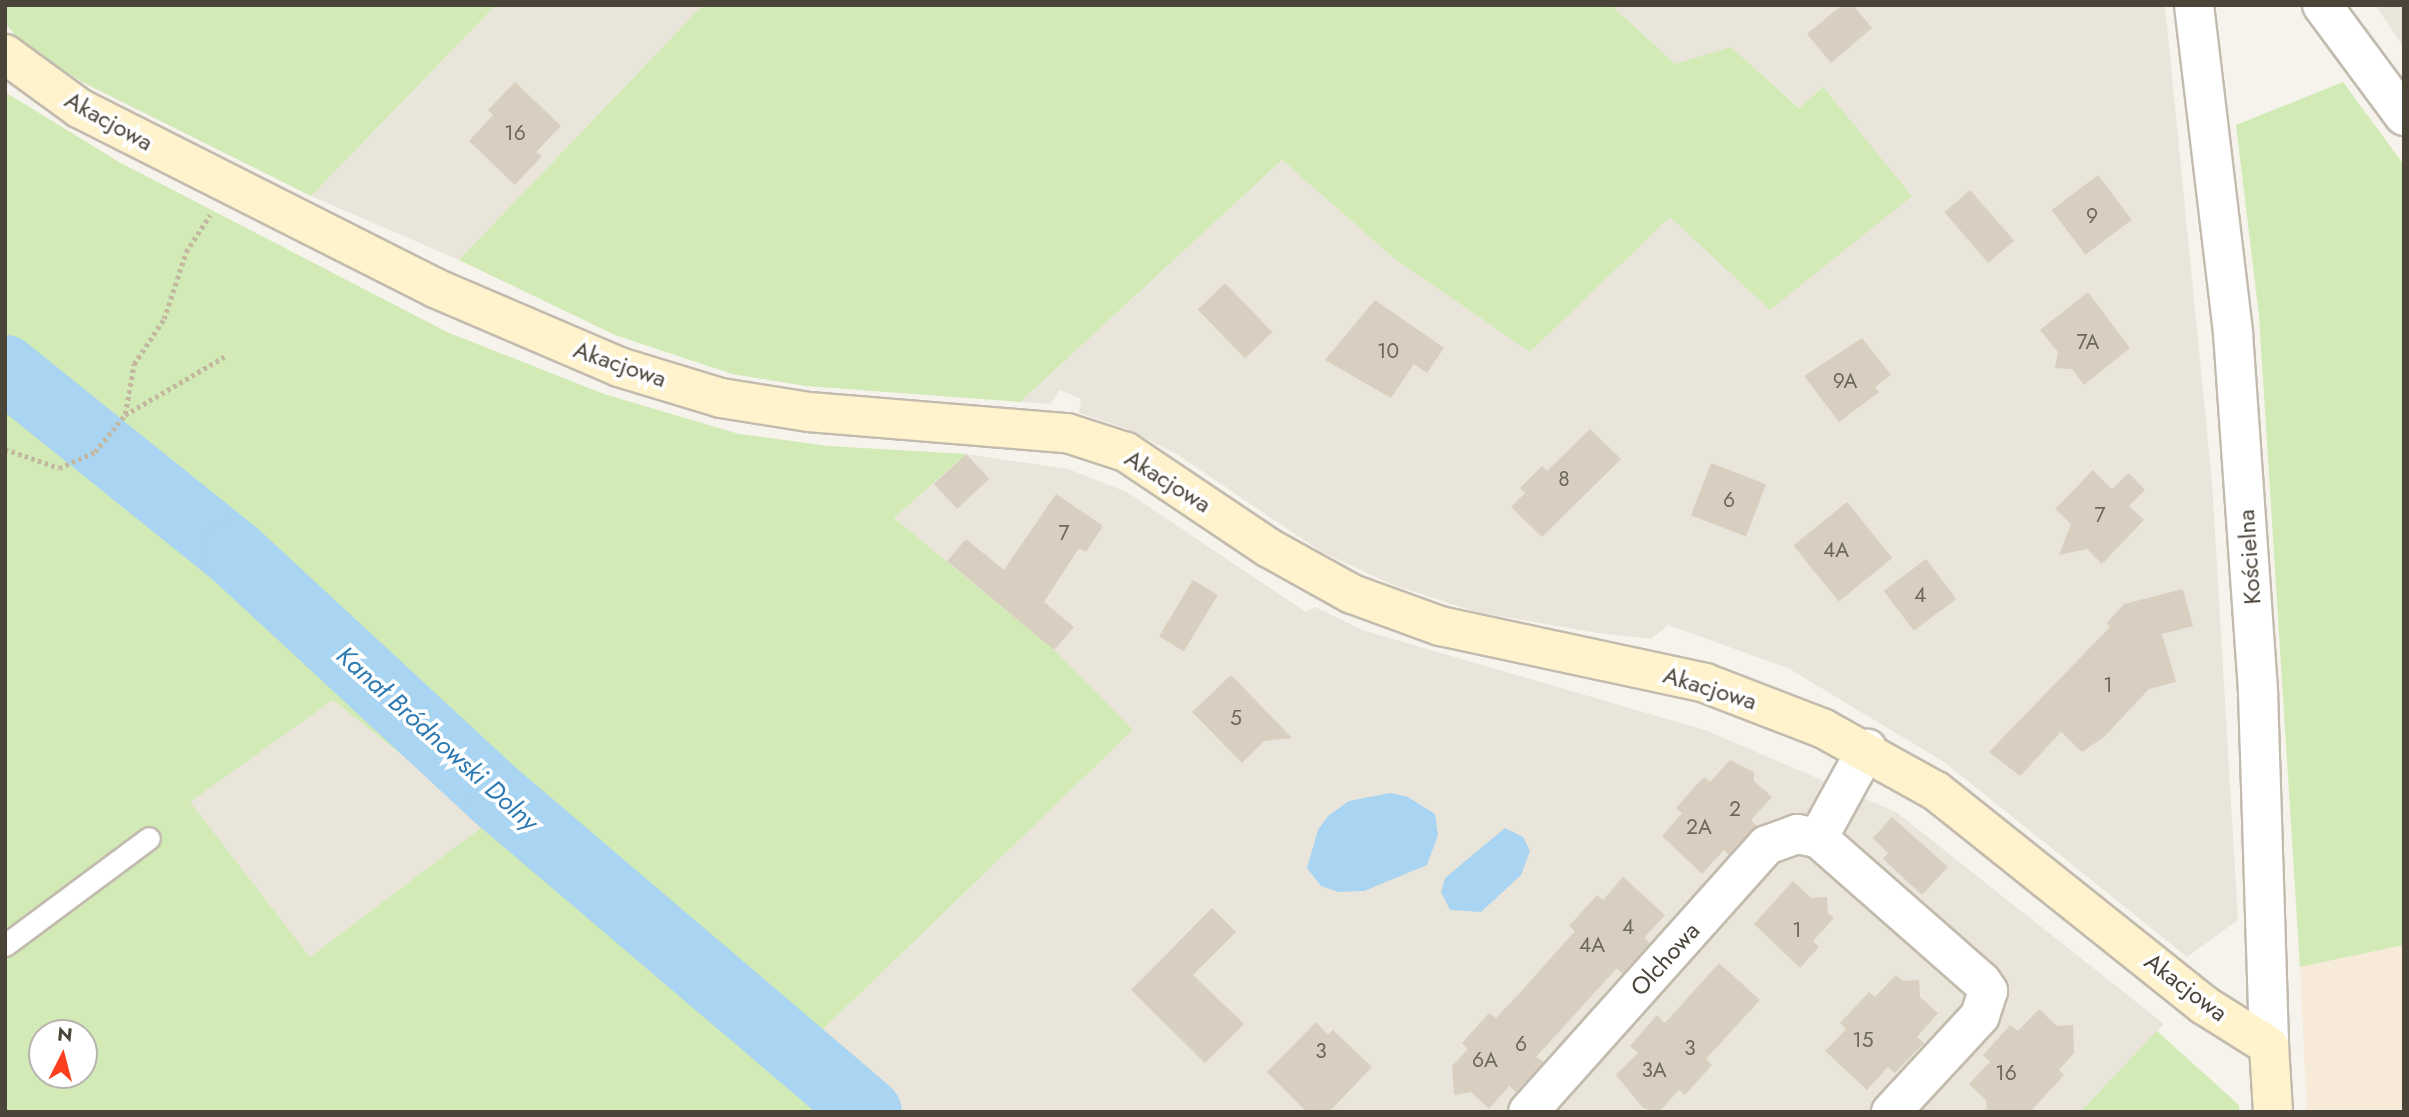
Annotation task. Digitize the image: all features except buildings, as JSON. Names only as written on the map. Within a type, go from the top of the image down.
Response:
[{"type":"street","name":"Kościelna","points":[[2194,5],[2234,347],[2258,692],[2273,1112]]},
{"type":"street","points":[[2322,5],[2404,116]]},
{"type":"street","name":"Akacjowa","points":[[5,54],[79,108],[230,185],[446,293],[620,367],[721,398],[809,412],[1067,433],[1126,452],[1269,548],[1352,594],[1440,626],[1705,682],[1785,711],[1867,749],[1936,791],[2204,1004],[2269,1046]]},
{"type":"street","points":[[1867,749],[1818,838],[1982,982],[1987,991],[1980,1016],[1891,1112]]},
{"type":"street","name":"Olchowa","points":[[1528,1112],[1768,845],[1782,836],[1818,838]]},
{"type":"lane","points":[[5,945],[149,838]]},
{"type":"path","points":[[125,415],[134,364],[164,318],[186,252],[230,185]]},
{"type":"path","points":[[5,449],[59,468],[95,452],[125,415],[224,357]]},
{"type":"shaded area","points":[[496,5],[703,5],[459,260],[311,196]]},
{"type":"shaded area","points":[[1611,5],[2165,5],[2212,482],[2238,920],[2187,957],[1944,762],[1788,668],[1668,625],[1651,639],[1598,633],[1476,612],[1388,583],[1320,551],[1178,455],[1125,428],[1079,413],[1081,399],[1060,390],[1051,404],[1020,402],[1282,160],[1396,260],[1530,352],[1670,216],[1770,309],[1822,87],[1800,108],[1731,48],[1675,64]]},
{"type":"shaded area","points":[[2375,5],[2404,5],[2404,47]]},
{"type":"shaded area","points":[[966,454],[1068,469],[1127,492],[1306,612],[1315,607],[1362,630],[1705,730],[1896,812],[2164,1024],[2080,1112],[899,1112],[813,1039],[1133,730],[986,594],[894,518]]},
{"type":"shaded area","points":[[333,700],[487,823],[310,957],[189,802]]},
{"type":"shaded area","points":[[2404,945],[2404,1112],[2307,1112],[2300,967]]},
{"type":"green space","points":[[5,5],[496,5],[311,196],[82,82],[21,42],[5,23]]},
{"type":"green space","points":[[703,5],[1611,5],[1675,64],[1731,47],[1799,108],[1823,87],[1912,196],[1770,310],[1670,217],[1530,352],[1396,260],[1282,160],[1020,402],[806,386],[732,374],[615,335],[459,260]]},
{"type":"green space","points":[[2343,82],[2404,165],[2404,945],[2300,967],[2259,316],[2236,125]]},
{"type":"green space","points":[[5,92],[119,162],[447,332],[604,394],[739,434],[829,446],[966,454],[894,518],[1054,650],[1133,730],[813,1039],[899,1112],[5,1112]],"holes":[[[333,700],[487,823],[310,957],[190,802]]]},
{"type":"green space","points":[[2157,1031],[2239,1105],[2239,1112],[2080,1112]]},
{"type":"water","points":[[1390,793],[1408,797],[1435,814],[1438,835],[1427,865],[1364,891],[1339,892],[1321,886],[1307,868],[1318,830],[1328,816],[1349,801]]},
{"type":"water","points":[[1505,828],[1523,837],[1530,851],[1521,875],[1481,912],[1450,910],[1441,892],[1445,878]]},
{"type":"waterway","name":"Kanał Bródnowski Dolny","points":[[5,369],[234,553],[500,799],[868,1112]]}]
